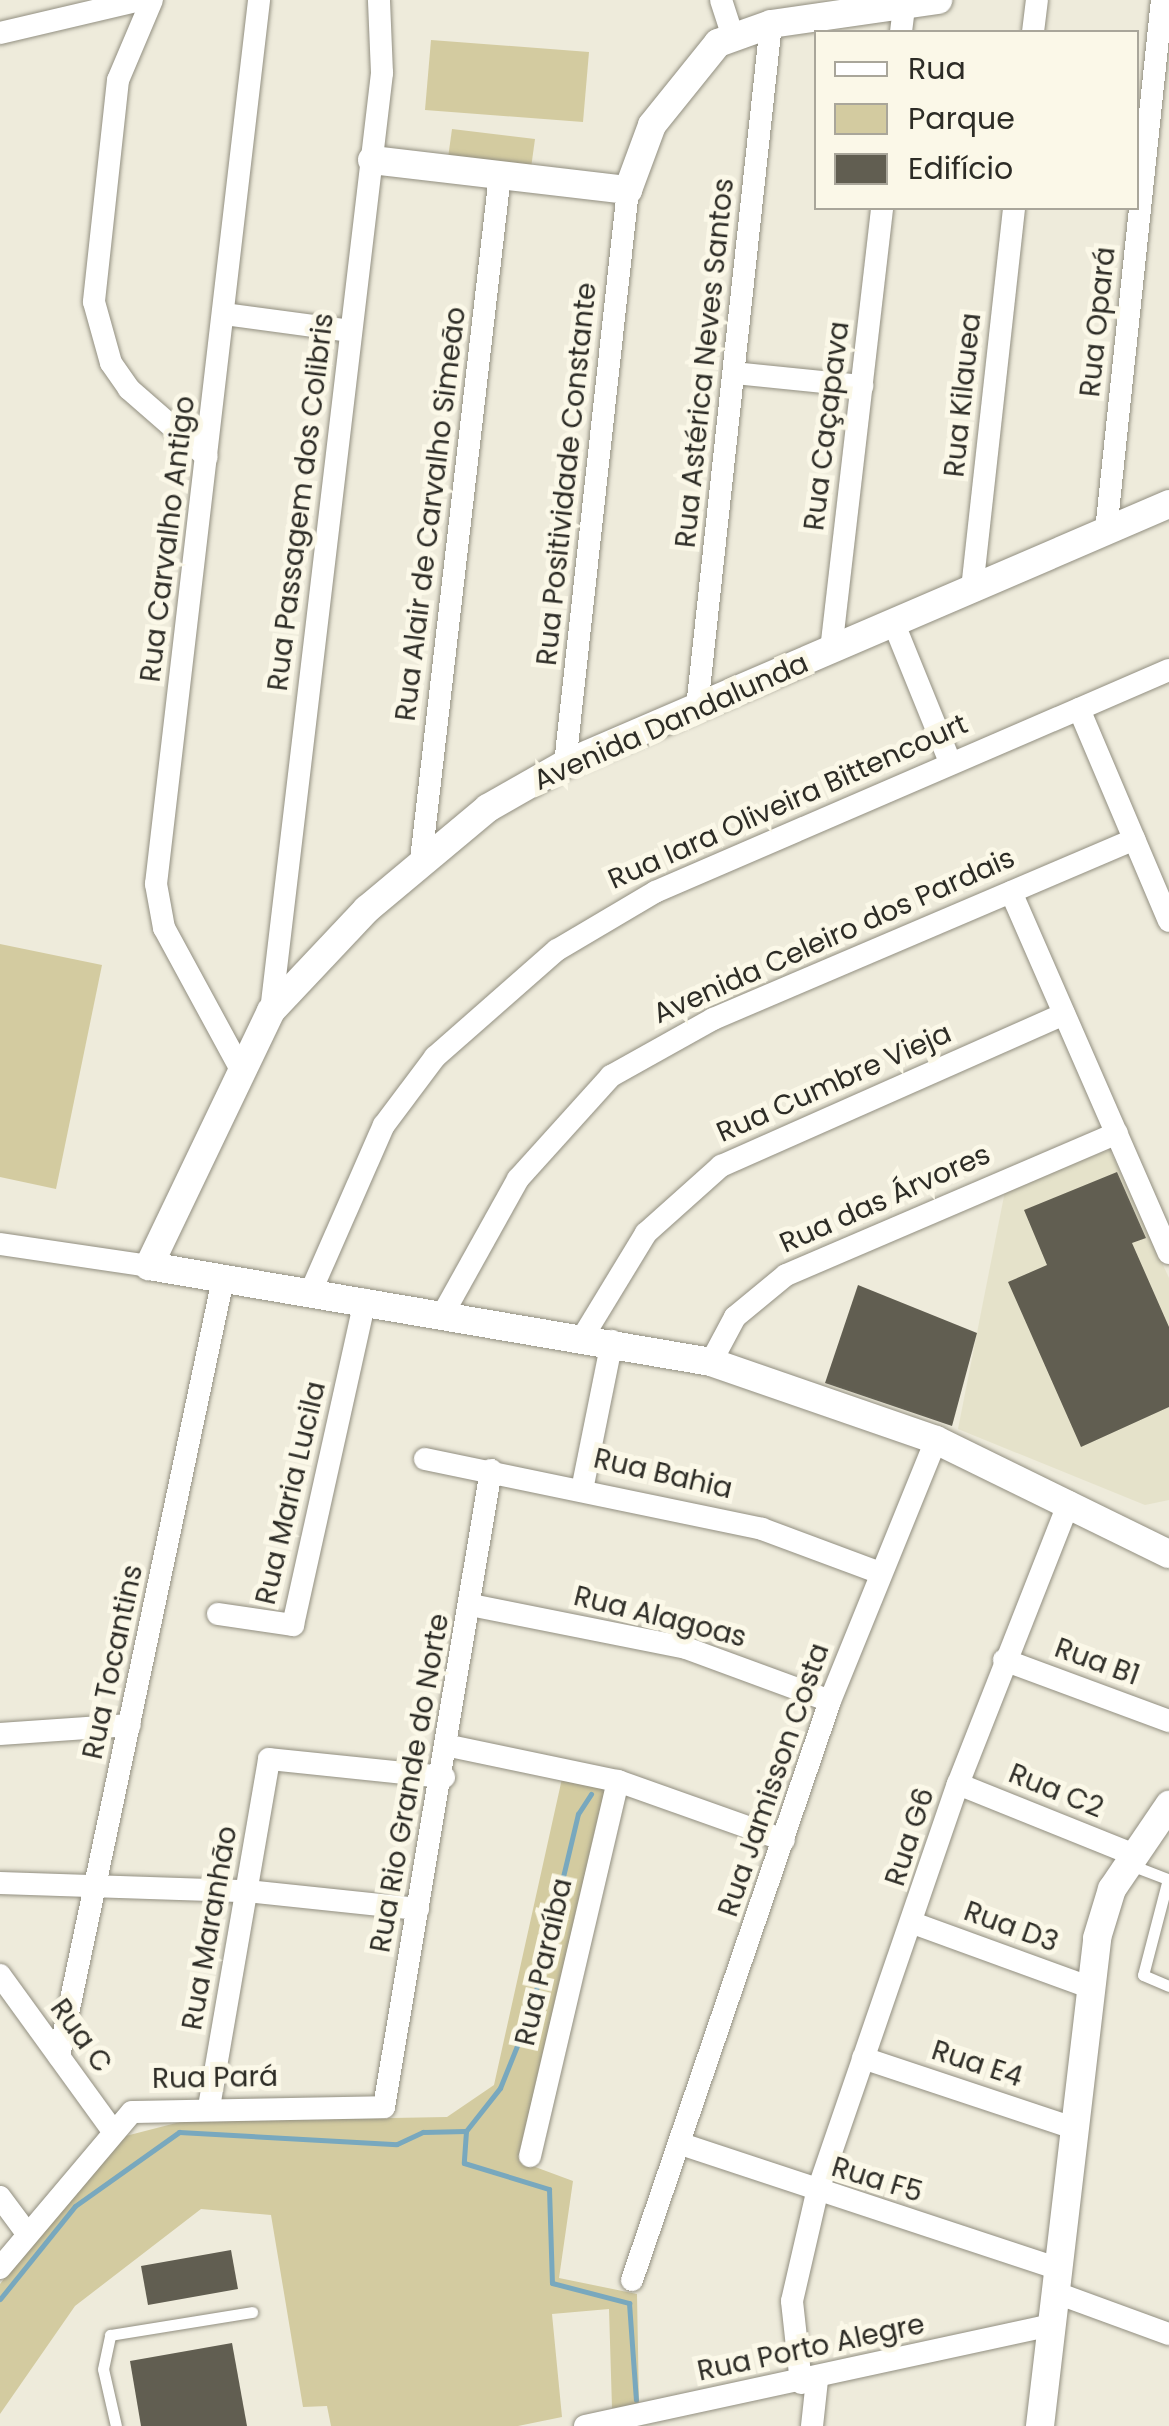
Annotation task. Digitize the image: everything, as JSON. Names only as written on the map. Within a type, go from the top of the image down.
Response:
[{"type":"street","points":[[0,33],[141,0]]},
{"type":"street","points":[[152,0],[118,80],[94,302],[129,389],[207,457]]},
{"type":"street","name":"Rua Carvalho Antigo","points":[[239,1066],[164,928],[156,884],[225,314],[258,0]]},
{"type":"street","name":"Rua Passagem dos Colibris","points":[[271,1011],[385,39],[379,0]]},
{"type":"street","points":[[722,0],[733,36]]},
{"type":"street","points":[[372,160],[628,190],[680,80],[733,36],[771,24],[902,19],[938,0]]},
{"type":"street","points":[[1033,30],[1036,0]]},
{"type":"street","name":"Rua Opará","points":[[1106,531],[1162,0]]},
{"type":"street","name":"Rua Astérica Neves Santos","points":[[698,708],[771,24]]},
{"type":"street","name":"Rua Alair de Carvalho Simeão","points":[[422,860],[500,175]]},
{"type":"street","name":"Rua Positividade Constante","points":[[565,764],[628,190]]},
{"type":"street","name":"Rua Caçapava","points":[[831,650],[882,210]]},
{"type":"street","name":"Rua Kilauea","points":[[972,589],[1014,210]]},
{"type":"street","points":[[225,314],[351,331]]},
{"type":"street","points":[[734,373],[862,386]]},
{"type":"street","name":"Avenida Dandalunda","points":[[149,1266],[239,1066],[271,1011],[422,860],[565,764],[1169,504]]},
{"type":"street","points":[[894,624],[950,762]]},
{"type":"street","name":"Rua Iara Oliveira Bittencourt","points":[[312,1291],[384,1125],[435,1058],[512,984],[655,892],[1169,670]]},
{"type":"street","points":[[1079,709],[1169,921]]},
{"type":"street","name":"Avenida Celeiro dos Pardais","points":[[444,1312],[518,1179],[611,1076],[713,1019],[1134,839]]},
{"type":"street","points":[[1010,892],[1169,1253]]},
{"type":"street","name":"Rua Cumbre Vieja","points":[[584,1335],[646,1234],[721,1166],[1064,1014]]},
{"type":"street","name":"Rua das Árvores","points":[[712,1362],[736,1317],[786,1276],[1117,1133]]},
{"type":"street","points":[[0,1244],[584,1335],[712,1362],[936,1440],[1164,1544]]},
{"type":"street","name":"Rua Tocantins","points":[[59,2056],[100,1882],[224,1279]]},
{"type":"street","name":"Rua Maria Lucila","points":[[218,1614],[293,1626],[365,1300]]},
{"type":"street","points":[[583,1485],[612,1341]]},
{"type":"street","name":"Rua Jamisson Costa","points":[[632,2280],[830,1701],[936,1440]]},
{"type":"street","name":"Rua Bahia","points":[[426,1459],[583,1485],[762,1529],[880,1573]]},
{"type":"street","name":"Rua Rio Grande do Norte","points":[[384,2107],[450,1746],[491,1470]]},
{"type":"street","name":"Rua G6","points":[[812,2426],[809,2381],[792,2301],[816,2193],[913,1923],[958,1784],[1069,1502]]},
{"type":"street","name":"Rua Alagoas","points":[[471,1605],[686,1648],[830,1701]]},
{"type":"street","name":"Rua B1","points":[[1004,1660],[1169,1720]]},
{"type":"street","points":[[0,1734],[130,1725]]},
{"type":"street","points":[[450,1746],[618,1781],[784,1840]]},
{"type":"street","name":"Rua Maranhão","points":[[210,2107],[269,1759],[444,1776]]},
{"type":"street","name":"Rua Paraíba","points":[[530,2156],[618,1781]]},
{"type":"street","name":"Rua C2","points":[[958,1784],[1129,1858]]},
{"type":"street","points":[[1038,2426],[1089,1987],[1129,1858],[1169,1805]]},
{"type":"street","points":[[0,1883],[100,1882],[246,1891],[418,1909]]},
{"type":"street","name":"Rua D3","points":[[913,1923],[1089,1987]]},
{"type":"street","name":"Rua C","points":[[0,1975],[113,2131]]},
{"type":"street","name":"Rua E4","points":[[863,2058],[1071,2127]]},
{"type":"street","name":"Rua Pará","points":[[0,2268],[113,2131],[143,2108],[384,2107]]},
{"type":"street","name":"Rua F5","points":[[680,2144],[1056,2280],[1169,2334]]},
{"type":"street","points":[[0,2197],[26,2232]]},
{"type":"street","name":"Rua Porto Alegre","points":[[584,2426],[642,2420],[1050,2326]]},
{"type":"lane","points":[[1129,1858],[1168,1879],[1143,1976],[1169,1986]]},
{"type":"lane","points":[[116,2426],[103,2369],[110,2334],[252,2312]]},
{"type":"shaded area","points":[[1110,1150],[1169,1278],[1169,1500],[1145,1505],[958,1429],[1006,1186]]},
{"type":"green space","points":[[431,40],[589,52],[583,122],[425,110]]},
{"type":"green space","points":[[452,129],[535,139],[531,168],[448,158]]},
{"type":"green space","points":[[0,944],[102,965],[56,1189],[0,1177]]},
{"type":"green space","points":[[563,1774],[608,1785],[519,2161],[573,2181],[559,2278],[637,2294],[639,2405],[612,2408],[609,2309],[552,2314],[562,2417],[518,2426],[331,2426],[327,2406],[303,2407],[271,2215],[201,2209],[75,2306],[0,2414],[0,2284],[114,2139],[180,2122],[447,2117],[494,2085]]},
{"type":"building","points":[[1117,1172],[1146,1238],[1132,1243],[1169,1327],[1169,1407],[1081,1447],[1008,1282],[1047,1265],[1024,1210]]},
{"type":"building","points":[[858,1285],[977,1333],[952,1426],[825,1383]]},
{"type":"building","points":[[231,2250],[238,2289],[148,2305],[141,2266]]},
{"type":"building","points":[[232,2343],[247,2426],[141,2426],[130,2361]]},
{"type":"waterway","points":[[0,2299],[75,2206],[179,2132],[397,2144],[423,2132],[466,2131],[500,2088],[531,2011],[578,1814],[591,1794]]},
{"type":"waterway","points":[[466,2131],[464,2163],[549,2189],[552,2283],[629,2303],[636,2400]]}]
